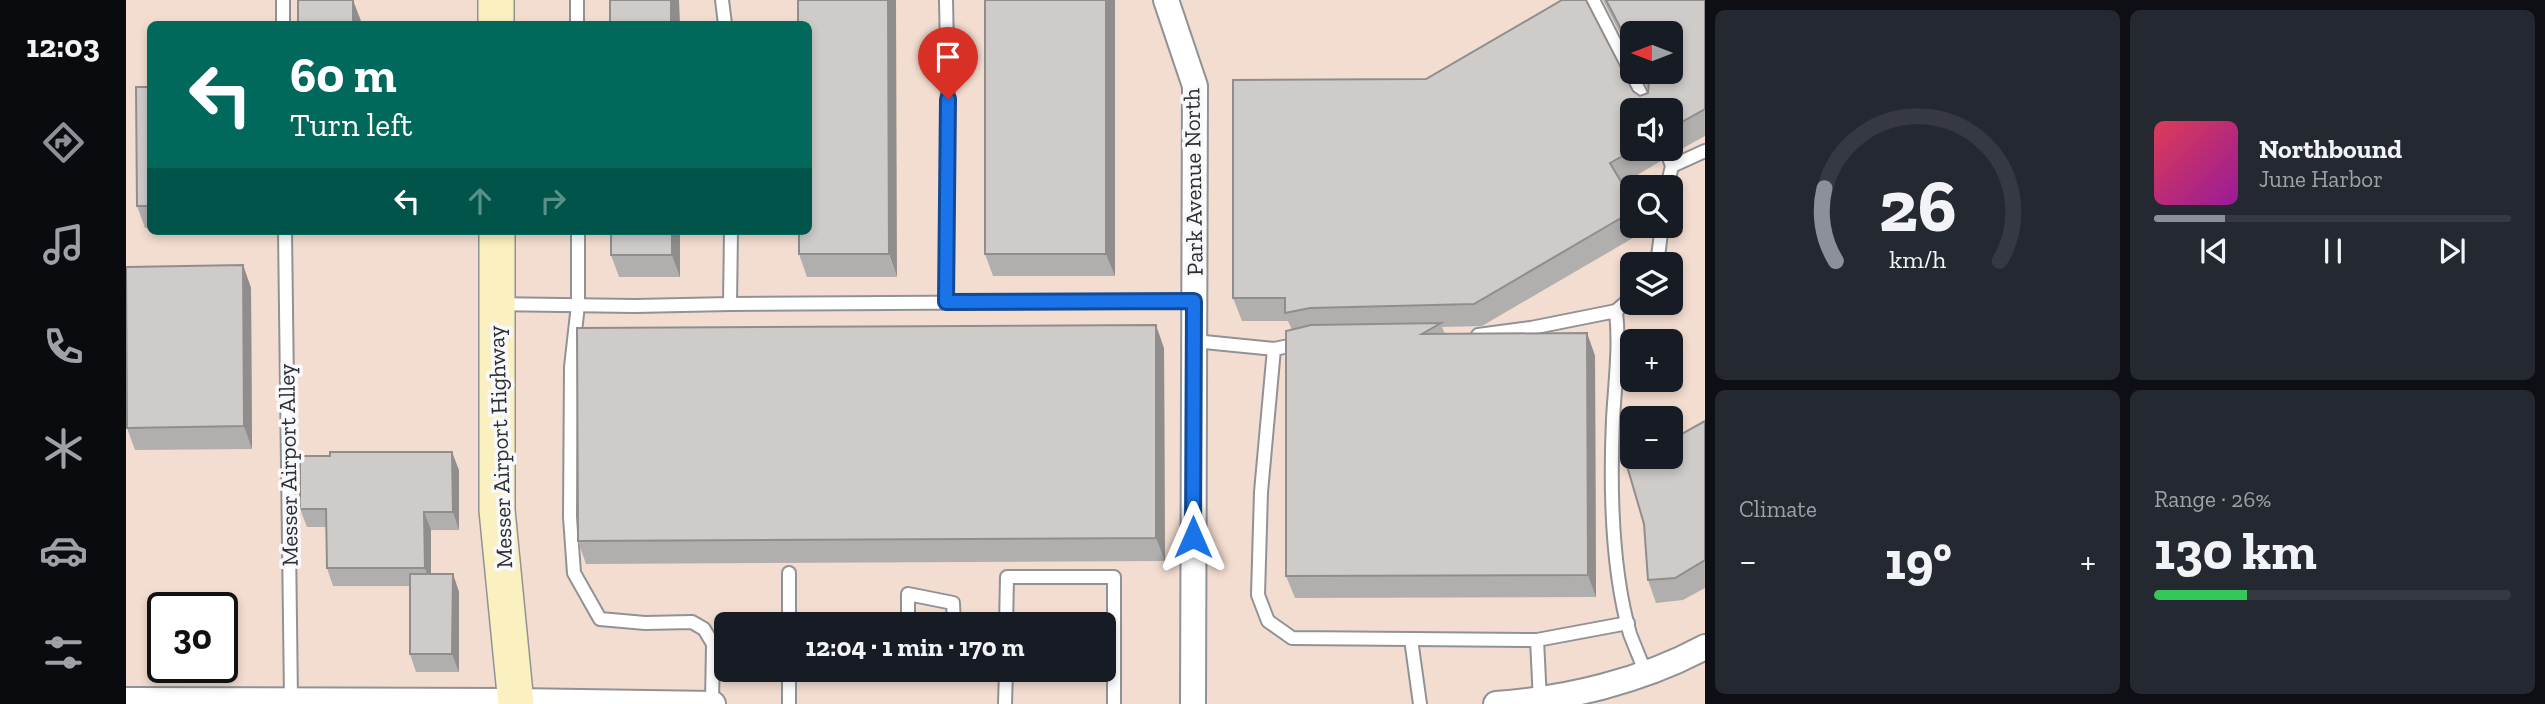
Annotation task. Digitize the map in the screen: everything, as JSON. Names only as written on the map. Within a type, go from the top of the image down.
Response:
[{"type":"main road","points":[[496,0],[496,21]]},
{"type":"main road","name":"Messer Airport Highway","points":[[497,235],[497,510],[516,702]]},
{"type":"street","name":"Park Avenue North","points":[[1166,0],[1195,86],[1193,704]]},
{"type":"street","points":[[1496,704],[1540,701],[1646,674],[1701,653]]},
{"type":"street","points":[[126,700],[291,699],[713,704]]},
{"type":"lane","points":[[282,0],[283,21]]},
{"type":"lane","points":[[577,0],[577,21]]},
{"type":"lane","points":[[722,0],[725,21]]},
{"type":"lane","points":[[946,0],[946,302]]},
{"type":"lane","points":[[1593,0],[1643,98]]},
{"type":"lane","points":[[1672,166],[1705,151]]},
{"type":"lane","points":[[1670,161],[1670,175]]},
{"type":"lane","name":"Messer Airport Alley","points":[[285,235],[291,699]]},
{"type":"lane","points":[[578,235],[578,304],[571,367],[570,517],[574,573],[600,619],[645,623],[692,622],[704,629],[713,644],[713,704]]},
{"type":"lane","points":[[730,304],[732,235]]},
{"type":"lane","points":[[497,304],[1194,301]]},
{"type":"lane","points":[[1461,336],[1531,328],[1616,312],[1620,308]]},
{"type":"lane","points":[[1616,312],[1618,355],[1613,420],[1613,499],[1619,584],[1628,623],[1646,674]]},
{"type":"lane","points":[[1194,341],[1274,349],[1307,342]]},
{"type":"lane","points":[[1274,349],[1261,492],[1258,596],[1268,621],[1292,638],[1537,640],[1628,623]]},
{"type":"lane","points":[[789,573],[789,612]]},
{"type":"lane","points":[[1006,612],[1007,577],[1114,577],[1114,612]]},
{"type":"lane","points":[[908,612],[908,594],[953,603],[953,612]]},
{"type":"lane","points":[[1411,639],[1420,704]]},
{"type":"lane","points":[[1537,640],[1540,701]]},
{"type":"lane","points":[[789,682],[789,704]]},
{"type":"lane","points":[[1005,704],[1006,682]]},
{"type":"lane","points":[[1114,682],[1114,704]]},
{"type":"shaded area","points":[[126,0],[1705,0],[1705,704],[126,704]]},
{"type":"building","points":[[298,0],[353,0],[353,21],[298,21]]},
{"type":"building","points":[[610,0],[671,0],[671,21],[610,21]]},
{"type":"building","points":[[798,0],[888,0],[889,254],[799,254],[799,235],[812,235],[812,21],[798,21]]},
{"type":"building","points":[[985,0],[1106,0],[1106,254],[985,254]]},
{"type":"building","points":[[1562,0],[1586,0],[1620,66],[1620,84],[1629,84],[1640,96],[1648,93],[1649,84],[1684,84],[1684,21],[1620,21],[1620,27],[1606,0],[1705,0],[1705,109],[1683,121],[1683,98],[1620,98],[1620,157],[1610,163],[1620,180],[1620,219],[1474,304],[1310,308],[1285,313],[1285,298],[1233,298],[1233,80],[1426,79]]},
{"type":"building","points":[[136,87],[147,87],[147,206],[137,206]]},
{"type":"building","points":[[611,235],[672,235],[672,255],[611,255]]},
{"type":"building","points":[[243,265],[244,426],[127,428],[126,267]]},
{"type":"building","points":[[1441,323],[1422,334],[1587,333],[1588,575],[1286,576],[1286,331],[1311,325]]},
{"type":"building","points":[[1156,325],[1156,538],[578,541],[577,328]]},
{"type":"building","points":[[1705,421],[1705,560],[1675,578],[1648,580],[1644,524],[1628,469],[1683,469],[1683,433]]},
{"type":"building","points":[[330,452],[452,452],[453,512],[424,512],[425,568],[327,568],[326,509],[300,509],[300,456],[330,456]]},
{"type":"building","points":[[410,574],[453,574],[452,654],[410,654]]},
{"type":"route","points":[[948,99],[946,302],[1194,301],[1193,537]]}]
